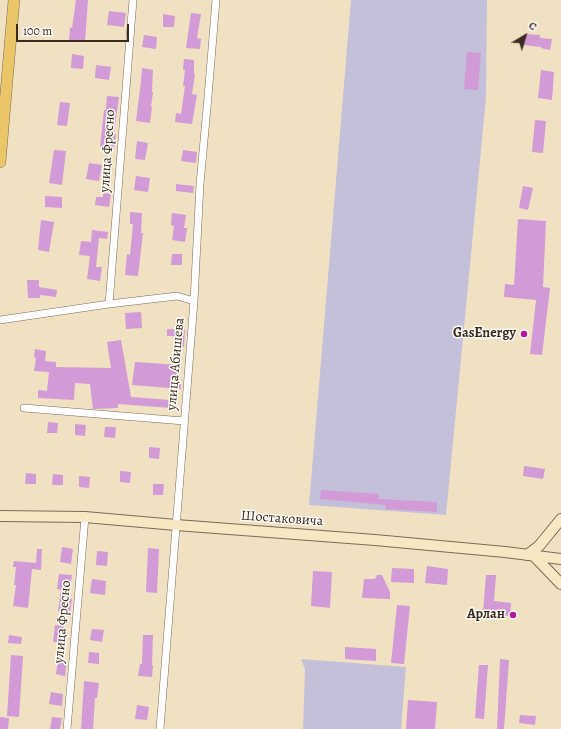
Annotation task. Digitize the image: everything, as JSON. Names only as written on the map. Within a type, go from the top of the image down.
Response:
[{"type":"main road","points":[[0,162],[14,0]]},
{"type":"street","name":"улица Фресно","points":[[110,304],[133,0]]},
{"type":"street","name":"улица Абишева","points":[[160,729],[194,301],[200,184],[216,0]]},
{"type":"street","points":[[0,320],[177,296],[194,301]]},
{"type":"street","points":[[24,408],[184,421]]},
{"type":"street","name":"Шостаковича","points":[[0,516],[85,517],[375,540],[561,560]]},
{"type":"street","name":"улица Фресно","points":[[67,729],[85,517]]},
{"type":"street","points":[[561,519],[540,546],[530,556],[561,584]]},
{"type":"shaded area","points":[[351,0],[487,0],[486,98],[446,515],[309,505]]},
{"type":"shaded area","points":[[301,659],[406,667],[401,729],[303,729],[305,669]]},
{"type":"building","points":[[76,0],[88,0],[85,42],[69,40],[70,27],[72,28]]},
{"type":"building","points":[[109,11],[126,13],[124,27],[107,25]]},
{"type":"building","points":[[191,13],[201,14],[197,38],[201,39],[200,49],[186,48]]},
{"type":"building","points":[[163,14],[175,16],[174,27],[163,27]]},
{"type":"building","points":[[524,34],[540,35],[540,38],[552,39],[550,50],[541,47],[523,45]]},
{"type":"building","points":[[144,35],[157,37],[156,49],[142,47]]},
{"type":"building","points":[[467,52],[481,53],[478,90],[464,89]]},
{"type":"building","points":[[72,54],[84,56],[83,69],[71,68]]},
{"type":"building","points":[[184,59],[194,60],[195,74],[192,94],[197,95],[192,124],[175,122],[176,113],[181,114],[185,86],[183,86],[185,70],[183,70]]},
{"type":"building","points":[[96,65],[111,67],[109,80],[95,78]]},
{"type":"building","points":[[142,68],[153,70],[153,92],[150,123],[136,121]]},
{"type":"building","points":[[541,70],[554,72],[552,100],[538,98]]},
{"type":"building","points":[[107,96],[119,97],[114,134],[116,134],[114,149],[100,147]]},
{"type":"building","points":[[60,102],[70,103],[67,126],[57,125]]},
{"type":"building","points":[[535,120],[546,121],[543,153],[532,152]]},
{"type":"building","points":[[137,141],[148,143],[145,160],[135,159]]},
{"type":"building","points":[[54,150],[66,151],[62,185],[49,183]]},
{"type":"building","points":[[183,150],[197,152],[196,163],[181,161]]},
{"type":"building","points":[[89,163],[102,165],[99,181],[86,179]]},
{"type":"building","points":[[136,176],[150,178],[148,192],[134,190]]},
{"type":"building","points":[[176,184],[194,186],[193,193],[176,191]]},
{"type":"building","points":[[523,186],[533,188],[528,210],[519,208]]},
{"type":"building","points":[[103,193],[111,194],[109,207],[95,205],[96,197],[103,197]]},
{"type":"building","points":[[45,196],[62,197],[62,208],[45,207]]},
{"type":"building","points":[[130,212],[142,213],[141,233],[143,233],[138,276],[125,275],[127,254],[130,255],[133,224],[130,224]]},
{"type":"building","points":[[172,213],[186,215],[184,228],[187,228],[185,242],[172,240],[174,226],[171,225]]},
{"type":"building","points":[[518,219],[546,221],[543,287],[550,288],[542,355],[530,354],[536,300],[504,297],[505,284],[514,285]]},
{"type":"building","points":[[41,220],[54,222],[49,252],[38,250]]},
{"type":"building","points":[[92,230],[108,232],[107,239],[99,238],[96,267],[102,267],[100,281],[87,279],[90,256],[79,255],[81,241],[91,242]]},
{"type":"building","points":[[172,254],[182,254],[182,265],[171,265]]},
{"type":"building","points":[[27,280],[39,280],[39,287],[57,290],[56,297],[40,295],[40,298],[28,298]]},
{"type":"building","points":[[141,312],[142,328],[126,329],[125,313]]},
{"type":"building","points":[[167,329],[185,330],[184,347],[175,347],[176,336],[167,336]]},
{"type":"building","points":[[121,340],[131,397],[171,400],[171,408],[118,404],[118,408],[93,409],[90,384],[75,383],[74,400],[38,398],[38,390],[47,391],[49,372],[34,371],[36,358],[34,357],[35,349],[46,351],[45,361],[56,362],[56,367],[111,368],[107,342]]},
{"type":"building","points":[[135,362],[180,365],[179,382],[181,382],[181,389],[132,385]]},
{"type":"building","points":[[48,422],[58,423],[57,433],[47,433]]},
{"type":"building","points":[[75,424],[86,425],[85,436],[75,435]]},
{"type":"building","points":[[105,427],[116,427],[115,438],[104,437]]},
{"type":"building","points":[[149,447],[160,448],[159,459],[149,458]]},
{"type":"building","points":[[524,466],[545,469],[543,479],[523,476]]},
{"type":"building","points":[[120,471],[131,472],[130,483],[120,482]]},
{"type":"building","points":[[26,473],[36,474],[36,484],[25,484]]},
{"type":"building","points":[[53,474],[63,475],[63,485],[52,485]]},
{"type":"building","points":[[79,476],[90,477],[89,488],[79,487]]},
{"type":"building","points":[[153,484],[164,484],[163,495],[153,495]]},
{"type":"building","points":[[321,490],[379,494],[379,499],[437,502],[437,512],[385,509],[386,505],[320,499]]},
{"type":"building","points":[[62,547],[73,549],[71,564],[60,562]]},
{"type":"building","points":[[148,548],[159,549],[157,593],[146,592]]},
{"type":"building","points":[[37,549],[42,549],[41,570],[32,569],[28,608],[13,606],[16,585],[14,585],[16,567],[13,567],[14,561],[36,563]]},
{"type":"building","points":[[97,551],[108,552],[107,566],[96,565]]},
{"type":"building","points":[[427,566],[448,569],[447,585],[425,583]]},
{"type":"building","points":[[392,568],[414,569],[414,583],[391,582]]},
{"type":"building","points":[[313,571],[332,572],[330,608],[311,606]]},
{"type":"building","points":[[59,574],[72,575],[69,599],[72,599],[70,613],[58,611],[61,590],[57,589]]},
{"type":"building","points":[[377,575],[382,575],[390,592],[390,599],[362,598],[364,579],[375,579]]},
{"type":"building","points":[[486,575],[496,575],[494,601],[511,603],[510,616],[483,613]]},
{"type":"building","points":[[92,579],[106,581],[105,595],[90,593]]},
{"type":"building","points":[[397,605],[410,606],[404,664],[391,663]]},
{"type":"building","points":[[55,625],[67,627],[65,643],[53,642]]},
{"type":"building","points":[[92,629],[104,630],[102,642],[90,640]]},
{"type":"building","points":[[9,635],[22,637],[21,644],[8,643]]},
{"type":"building","points":[[143,635],[153,635],[152,677],[138,676],[140,664],[142,664]]},
{"type":"building","points":[[345,647],[376,649],[376,661],[345,659]]},
{"type":"building","points":[[89,652],[99,653],[99,664],[88,663]]},
{"type":"building","points":[[11,655],[23,656],[19,717],[7,716]]},
{"type":"building","points":[[500,659],[509,660],[504,729],[497,729]]},
{"type":"building","points":[[58,660],[67,661],[65,676],[56,674]]},
{"type":"building","points":[[479,665],[488,665],[484,719],[475,718]]},
{"type":"building","points":[[84,681],[99,683],[97,698],[95,698],[93,729],[81,729]]},
{"type":"building","points":[[51,692],[63,694],[62,706],[49,704]]},
{"type":"building","points":[[408,700],[437,702],[435,729],[406,729]]},
{"type":"building","points":[[137,705],[149,707],[147,720],[135,719]]},
{"type":"building","points":[[520,715],[536,716],[535,725],[519,723]]},
{"type":"building","points":[[0,717],[9,718],[8,729],[0,729]]},
{"type":"building","points":[[52,717],[62,718],[60,729],[50,729]]},
{"type":"place","name":"GasEnergy","points":[[524,334]]},
{"type":"place","name":"Арлан","points":[[513,615]]}]
